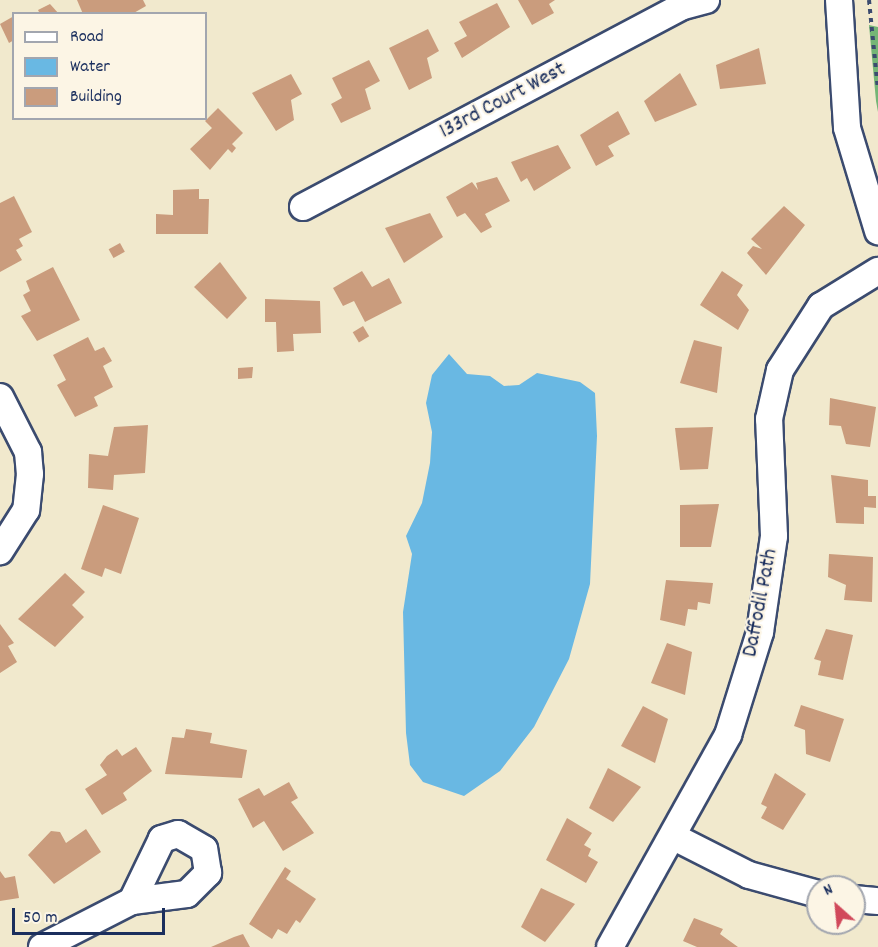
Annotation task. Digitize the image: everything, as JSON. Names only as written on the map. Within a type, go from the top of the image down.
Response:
[{"type":"street","name":"133rd Court West","points":[[303,207],[680,7],[706,0]]},
{"type":"street","points":[[839,0],[848,129],[878,231]]},
{"type":"street","name":"Daffodil Path","points":[[610,947],[674,837],[728,735],[760,632],[774,536],[769,419],[780,370],[821,306],[878,271]]},
{"type":"street","points":[[0,397],[28,452],[30,474],[26,510],[0,551]]},
{"type":"street","points":[[674,837],[749,874],[806,891]]},
{"type":"street","points":[[42,947],[132,901]]},
{"type":"path","points":[[869,0],[878,90]]},
{"type":"green space","points":[[869,25],[878,27],[878,112],[876,101]]},
{"type":"water","points":[[449,354],[467,374],[490,376],[504,386],[519,385],[537,373],[580,382],[595,393],[597,436],[590,584],[569,659],[534,727],[500,771],[464,796],[423,782],[410,765],[406,733],[403,612],[412,554],[406,536],[422,503],[430,463],[432,432],[426,403],[432,375]]},
{"type":"building","points":[[77,0],[143,0],[146,6],[136,12],[82,12]]},
{"type":"building","points":[[518,0],[555,0],[549,4],[554,13],[532,25]]},
{"type":"building","points":[[497,3],[510,27],[462,58],[454,43],[467,36],[459,22]]},
{"type":"building","points":[[50,4],[57,12],[39,12],[38,10]]},
{"type":"building","points":[[12,17],[12,41],[9,43],[0,24]]},
{"type":"building","points":[[428,29],[439,51],[427,58],[432,78],[409,90],[389,48]]},
{"type":"building","points":[[759,48],[766,84],[720,89],[716,65]]},
{"type":"building","points":[[369,60],[380,81],[365,89],[371,109],[341,123],[331,104],[342,98],[332,78]]},
{"type":"building","points":[[680,73],[697,105],[655,122],[644,101]]},
{"type":"building","points":[[291,74],[302,94],[291,100],[294,120],[276,131],[252,93]]},
{"type":"building","points":[[218,108],[243,133],[232,144],[236,148],[232,153],[228,149],[210,170],[190,149],[212,128],[205,121]]},
{"type":"building","points":[[618,111],[630,134],[608,146],[614,156],[596,166],[580,135]]},
{"type":"building","points":[[558,145],[571,168],[534,191],[527,178],[521,182],[511,162]]},
{"type":"building","points":[[497,177],[510,201],[485,214],[492,227],[481,233],[465,213],[457,217],[446,197],[472,182],[478,190],[476,183]]},
{"type":"building","points":[[199,189],[199,199],[209,199],[208,234],[156,234],[156,214],[173,215],[173,190]]},
{"type":"building","points":[[14,196],[32,232],[19,239],[23,246],[16,250],[22,260],[0,272],[0,203]]},
{"type":"building","points":[[784,206],[805,225],[766,275],[747,253],[753,246],[762,249],[751,239]]},
{"type":"building","points":[[430,213],[443,237],[404,263],[385,228]]},
{"type":"building","points":[[120,243],[125,252],[113,258],[109,249]]},
{"type":"building","points":[[220,262],[247,298],[227,319],[194,287]]},
{"type":"building","points":[[53,267],[80,320],[37,341],[21,316],[31,311],[23,295],[30,291],[26,281]]},
{"type":"building","points":[[362,271],[372,287],[389,278],[402,303],[365,322],[354,301],[343,306],[333,288]]},
{"type":"building","points":[[722,271],[743,285],[737,295],[749,310],[738,330],[700,305]]},
{"type":"building","points":[[265,299],[320,301],[321,333],[293,334],[294,351],[277,352],[276,322],[265,322]]},
{"type":"building","points":[[363,326],[369,336],[359,342],[353,332]]},
{"type":"building","points":[[88,337],[95,351],[104,347],[112,361],[103,366],[113,387],[94,397],[98,406],[75,417],[57,385],[66,380],[53,355]]},
{"type":"building","points":[[694,340],[722,347],[717,393],[680,383]]},
{"type":"building","points":[[253,367],[252,378],[238,379],[238,368]]},
{"type":"building","points":[[830,398],[876,407],[870,447],[846,444],[841,426],[829,425]]},
{"type":"building","points":[[148,425],[145,473],[114,475],[113,490],[88,488],[89,454],[108,456],[114,427]]},
{"type":"building","points":[[713,427],[708,469],[680,470],[675,428]]},
{"type":"building","points":[[831,475],[868,480],[868,496],[876,496],[876,508],[864,507],[864,524],[836,523]]},
{"type":"building","points":[[719,504],[711,547],[680,547],[680,505]]},
{"type":"building","points":[[103,505],[139,518],[121,574],[105,568],[102,577],[81,569]]},
{"type":"building","points":[[829,554],[873,557],[872,602],[844,600],[846,585],[828,577]]},
{"type":"building","points":[[65,573],[85,592],[72,605],[84,617],[55,647],[18,619]]},
{"type":"building","points":[[666,580],[713,583],[710,604],[698,602],[697,610],[688,609],[685,626],[660,620]]},
{"type":"building","points":[[0,624],[14,643],[8,646],[17,662],[0,673]]},
{"type":"building","points":[[826,629],[853,635],[843,680],[818,675],[821,661],[814,659]]},
{"type":"building","points":[[667,643],[692,652],[685,695],[651,683]]},
{"type":"building","points":[[801,705],[844,719],[830,762],[806,754],[805,730],[794,726]]},
{"type":"building","points":[[643,706],[668,719],[655,763],[621,746]]},
{"type":"building","points":[[186,729],[212,733],[210,743],[247,750],[242,778],[165,774],[172,737],[184,738]]},
{"type":"building","points":[[136,747],[152,771],[123,793],[127,800],[102,815],[85,789],[107,775],[100,765],[107,756],[117,749],[122,756]]},
{"type":"building","points":[[608,768],[641,787],[613,822],[589,808]]},
{"type":"building","points":[[775,773],[806,794],[783,830],[761,818],[767,807],[761,804]]},
{"type":"building","points":[[289,782],[298,798],[291,802],[314,833],[283,851],[264,821],[253,828],[238,799],[259,788],[264,796]]},
{"type":"building","points":[[567,818],[592,833],[584,845],[591,849],[588,856],[598,862],[586,883],[546,860]]},
{"type":"building","points":[[86,829],[101,852],[54,884],[28,855],[51,831],[60,832],[66,843]]},
{"type":"building","points":[[285,867],[291,871],[286,879],[316,899],[300,923],[296,920],[287,934],[278,929],[272,939],[249,924]]},
{"type":"building","points":[[0,871],[5,878],[15,876],[19,898],[0,901]]},
{"type":"building","points":[[541,888],[575,904],[545,942],[521,927]]},
{"type":"building","points":[[694,918],[723,929],[720,934],[738,947],[697,947],[683,941]]},
{"type":"building","points":[[243,934],[250,947],[211,947],[234,937]]}]
